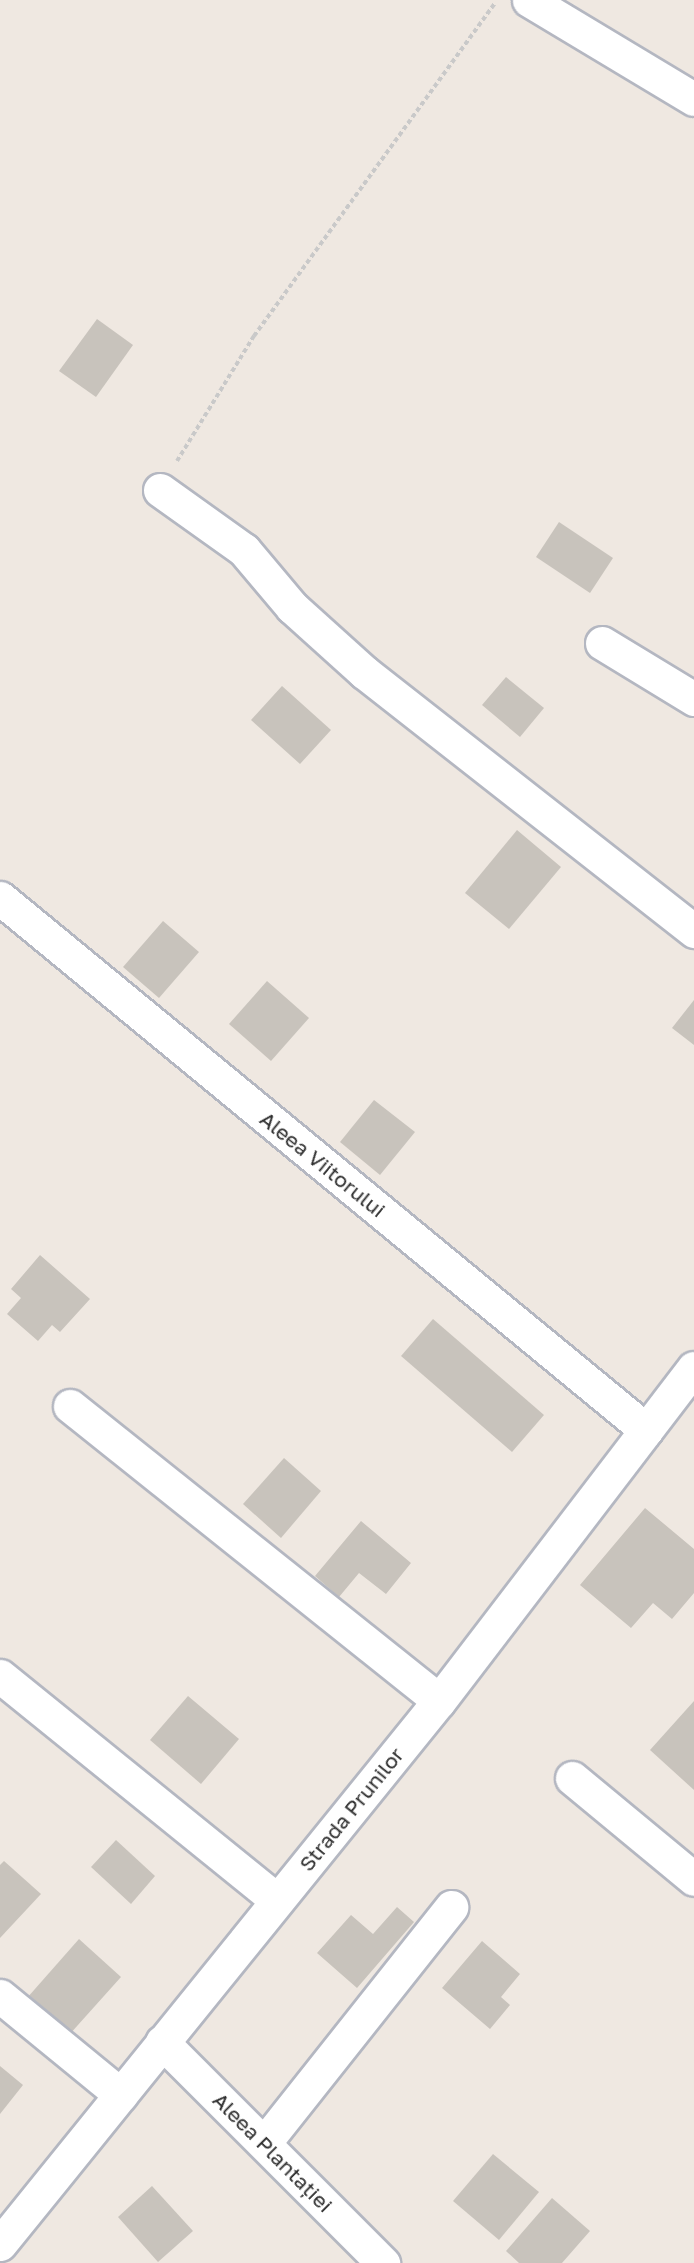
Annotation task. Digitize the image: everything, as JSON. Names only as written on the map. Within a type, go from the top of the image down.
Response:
[{"type":"street","points":[[529,0],[694,99]]},
{"type":"street","points":[[160,490],[244,550],[292,607],[364,672],[694,931]]},
{"type":"street","points":[[602,643],[694,699]]},
{"type":"street","name":"Aleea Viitorului","points":[[0,898],[646,1430]]},
{"type":"street","name":"Strada Prunilor","points":[[0,2244],[439,1701],[694,1368]]},
{"type":"street","points":[[70,1406],[439,1701]]},
{"type":"street","points":[[0,1676],[277,1900]]},
{"type":"street","points":[[572,1778],[694,1879]]},
{"type":"street","points":[[265,2142],[451,1907]]},
{"type":"street","points":[[0,1996],[121,2095]]},
{"type":"street","name":"Aleea Plantației","points":[[162,2042],[384,2263]]},
{"type":"path","points":[[160,490],[254,336],[497,0]]},
{"type":"building","points":[[97,319],[133,345],[96,397],[59,371]]},
{"type":"building","points":[[559,522],[613,558],[590,593],[536,557]]},
{"type":"building","points":[[506,677],[544,708],[520,737],[482,705]]},
{"type":"building","points":[[282,686],[331,730],[300,764],[251,720]]},
{"type":"building","points":[[517,830],[561,867],[509,929],[465,893]]},
{"type":"building","points":[[163,921],[199,952],[159,998],[123,967]]},
{"type":"building","points":[[267,981],[309,1018],[271,1061],[229,1024]]},
{"type":"building","points":[[694,1000],[694,1045],[672,1028]]},
{"type":"building","points":[[374,1100],[415,1132],[380,1175],[340,1142]]},
{"type":"building","points":[[40,1255],[90,1299],[60,1332],[52,1325],[38,1341],[7,1314],[21,1298],[11,1289]]},
{"type":"building","points":[[433,1319],[544,1415],[512,1452],[401,1356]]},
{"type":"building","points":[[284,1458],[321,1491],[281,1538],[243,1504]]},
{"type":"building","points":[[645,1508],[694,1549],[694,1593],[672,1619],[653,1603],[631,1628],[580,1585]]},
{"type":"building","points":[[361,1521],[411,1563],[386,1594],[359,1573],[339,1597],[315,1576]]},
{"type":"building","points":[[188,1696],[239,1739],[201,1784],[150,1740]]},
{"type":"building","points":[[694,1701],[694,1790],[650,1750]]},
{"type":"building","points":[[116,1840],[155,1876],[131,1904],[91,1867]]},
{"type":"building","points":[[4,1861],[41,1894],[0,1938],[0,1865]]},
{"type":"building","points":[[397,1907],[414,1922],[357,1988],[317,1953],[351,1915],[373,1934]]},
{"type":"building","points":[[79,1939],[121,1977],[69,2035],[27,1998]]},
{"type":"building","points":[[482,1941],[520,1974],[501,1997],[510,2005],[490,2029],[442,1988]]},
{"type":"building","points":[[0,2066],[23,2085],[0,2114]]},
{"type":"building","points":[[493,2154],[539,2192],[499,2240],[453,2201]]},
{"type":"building","points":[[152,2186],[193,2231],[158,2262],[118,2217]]},
{"type":"building","points":[[552,2198],[590,2231],[562,2263],[519,2263],[506,2251]]}]
